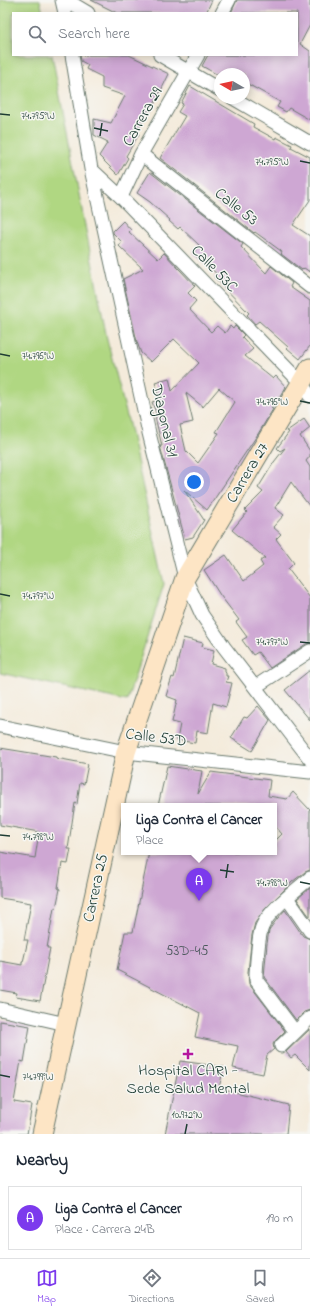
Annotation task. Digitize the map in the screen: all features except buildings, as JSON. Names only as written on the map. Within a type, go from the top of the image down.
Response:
[{"type":"street","points":[[62,0],[65,12]]},
{"type":"street","points":[[66,0],[86,12]]},
{"type":"street","points":[[223,12],[229,0]]},
{"type":"street","name":"Diagonal 31","points":[[72,56],[91,169],[149,433],[186,578],[202,615],[224,647],[310,759]]},
{"type":"street","points":[[162,56],[214,87]]},
{"type":"street","name":"Carrera 29","points":[[120,197],[141,154],[197,56]]},
{"type":"street","points":[[243,104],[310,143]]},
{"type":"street","name":"Calle 53","points":[[141,154],[310,287]]},
{"type":"street","name":"Calle 53C","points":[[91,169],[307,382]]},
{"type":"street","name":"Carrera 27","points":[[186,578],[307,382]]},
{"type":"street","name":"Carrera 25","points":[[42,1134],[126,752],[186,578]]},
{"type":"street","points":[[254,687],[310,651]]},
{"type":"street","name":"Calle 53D","points":[[0,726],[126,752],[310,772]]},
{"type":"street","points":[[295,1032],[256,980],[256,973],[262,928],[267,919],[287,898],[310,878]]},
{"type":"street","points":[[287,898],[310,931]]},
{"type":"street","points":[[0,1009],[66,1024]]},
{"type":"street","points":[[281,1046],[310,1018]]},
{"type":"green space","points":[[0,0],[40,0],[43,12],[12,12],[12,56],[52,56],[107,339],[129,424],[164,584],[127,701],[0,673]]},
{"type":"place","name":"Liga Contra el Cancer","points":[[199,901]]},
{"type":"place","name":"Hospital CARI - Sede Salud Mental","points":[[188,1054]]}]
